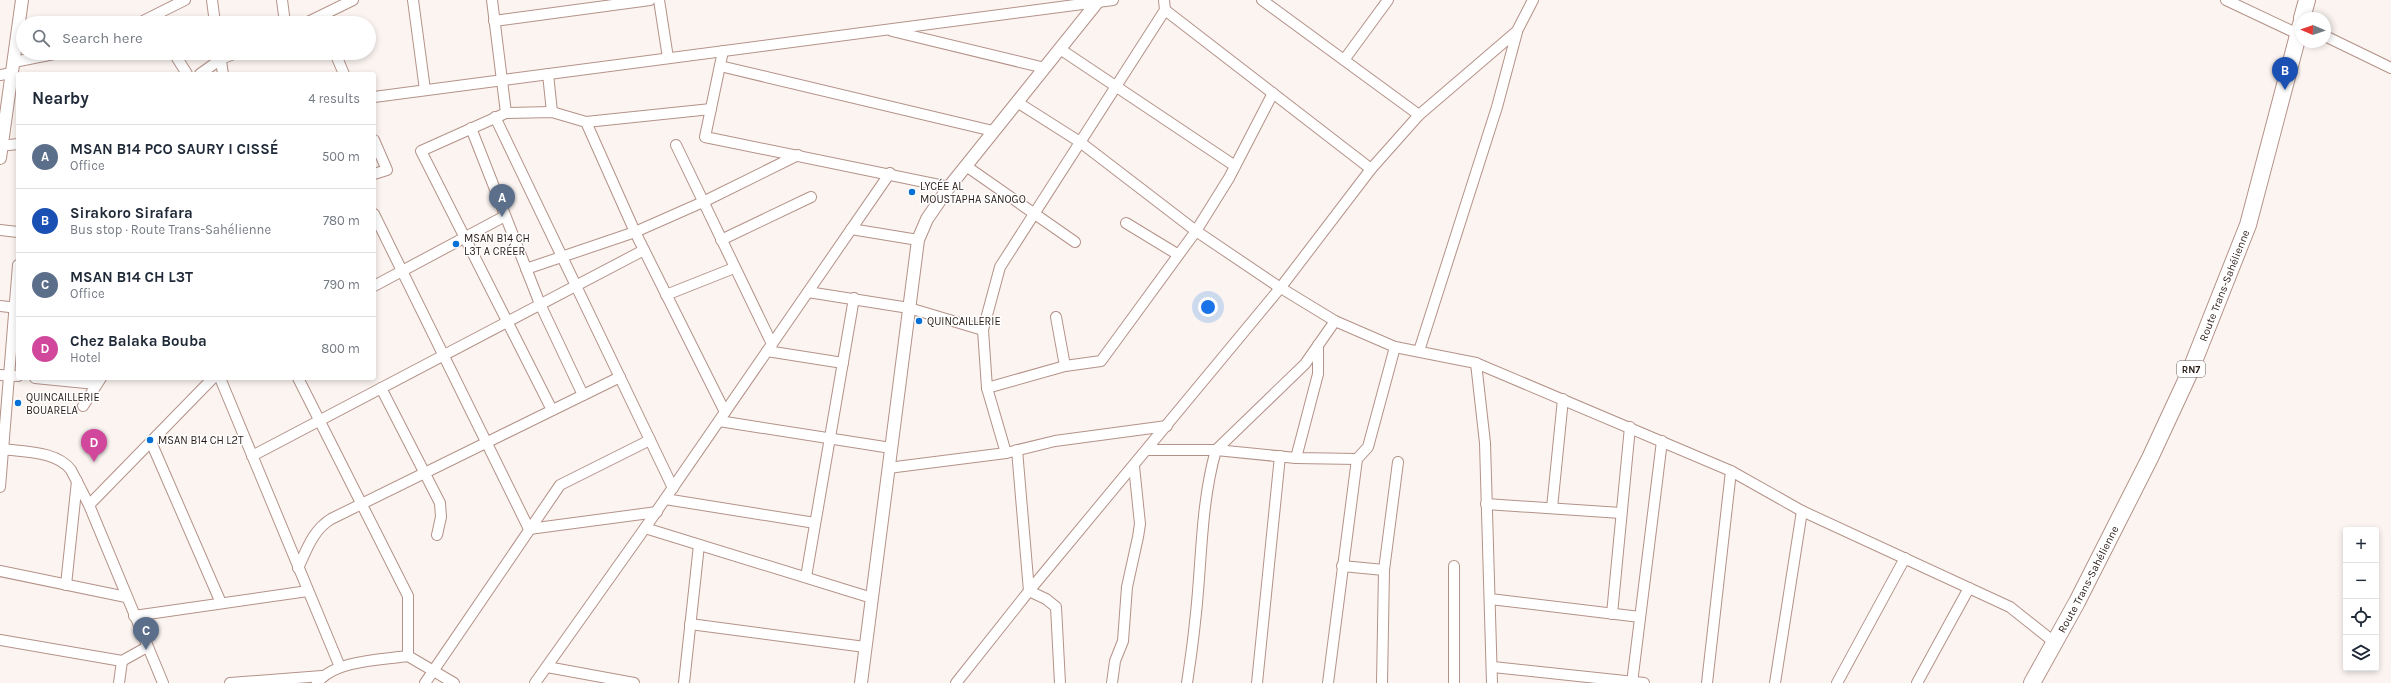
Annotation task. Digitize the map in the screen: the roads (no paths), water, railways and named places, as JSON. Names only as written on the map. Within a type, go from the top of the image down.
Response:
[{"type":"highway","name":"Route Trans-Sahélienne","points":[[2304,12],[2307,0]]},
{"type":"highway","name":"Route Trans-Sahélienne","points":[[2032,683],[2078,602],[2150,458],[2189,374],[2248,225],[2295,48]]},
{"type":"street","points":[[19,16],[22,0]]},
{"type":"street","points":[[159,16],[185,0]]},
{"type":"street","points":[[212,0],[214,16]]},
{"type":"street","points":[[282,0],[284,16]]},
{"type":"street","points":[[326,16],[353,0]]},
{"type":"street","points":[[413,0],[425,90]]},
{"type":"street","points":[[492,0],[506,113]]},
{"type":"street","points":[[494,21],[650,0]]},
{"type":"street","points":[[659,0],[668,58]]},
{"type":"street","points":[[376,97],[1113,0]]},
{"type":"street","points":[[1262,0],[1419,115]]},
{"type":"street","points":[[1344,60],[1388,0]]},
{"type":"street","points":[[1419,351],[1497,107],[1518,31],[1533,0]]},
{"type":"street","points":[[2226,0],[2295,24]]},
{"type":"street","points":[[861,683],[918,240],[927,219],[950,187],[993,131],[1060,50],[1098,1]]},
{"type":"street","points":[[1006,453],[987,388],[983,330],[1000,267],[1116,86],[1164,5],[1371,170]]},
{"type":"street","points":[[884,30],[1045,68]]},
{"type":"street","points":[[956,683],[1029,591],[1281,287],[1371,170],[1419,115],[1518,31]]},
{"type":"street","points":[[0,158],[9,70],[16,32]]},
{"type":"street","points":[[2331,39],[2391,68]]},
{"type":"street","points":[[1060,50],[1235,166]]},
{"type":"street","points":[[723,51],[705,137],[890,173],[950,187]]},
{"type":"street","points":[[9,70],[38,60]]},
{"type":"street","points":[[178,60],[186,72]]},
{"type":"street","points":[[202,72],[216,60]]},
{"type":"street","points":[[221,60],[223,72]]},
{"type":"street","points":[[338,60],[343,72]]},
{"type":"street","points":[[720,66],[993,131]]},
{"type":"street","points":[[548,74],[552,112]]},
{"type":"street","points":[[987,388],[1065,366],[1101,361],[1177,254],[1196,231],[1235,166],[1273,93]]},
{"type":"street","points":[[1017,102],[1080,142],[1196,231],[1335,321],[1394,347],[1476,363],[1731,471],[1802,511],[2010,607],[2054,642]]},
{"type":"street","points":[[552,410],[421,151],[506,113],[552,112],[586,122],[711,109]]},
{"type":"street","points":[[496,117],[673,488]]},
{"type":"street","points":[[586,122],[635,232],[725,412]]},
{"type":"street","points":[[471,128],[540,304],[583,395]]},
{"type":"street","points":[[1,146],[16,144]]},
{"type":"street","points":[[376,145],[387,170],[376,173]]},
{"type":"street","points":[[676,145],[770,347]]},
{"type":"street","points":[[526,269],[635,232],[703,202],[798,155]]},
{"type":"street","points":[[966,166],[1075,242]]},
{"type":"street","points":[[535,683],[657,512],[890,173]]},
{"type":"street","points":[[721,240],[811,197]]},
{"type":"street","points":[[376,285],[506,216]]},
{"type":"street","points":[[376,218],[529,529]]},
{"type":"street","points":[[1126,223],[1177,254]]},
{"type":"street","points":[[851,229],[918,240]]},
{"type":"street","points":[[0,230],[16,232]]},
{"type":"street","points":[[252,456],[644,250]]},
{"type":"street","points":[[666,295],[734,268]]},
{"type":"street","points":[[808,292],[854,298],[909,308],[983,330]]},
{"type":"street","points":[[806,577],[854,298]]},
{"type":"street","points":[[0,306],[16,308],[0,486]]},
{"type":"street","points":[[1056,317],[1065,366]]},
{"type":"street","points":[[1187,683],[1196,622],[1199,555],[1211,468],[1216,450],[1304,364],[1335,321]]},
{"type":"street","points":[[1296,458],[1318,374],[1318,345]]},
{"type":"street","points":[[770,347],[843,363]]},
{"type":"street","points":[[1328,683],[1357,459],[1368,447],[1394,347]]},
{"type":"street","points":[[1476,363],[1485,443],[1493,667],[1492,683]]},
{"type":"street","points":[[298,568],[313,536],[321,526],[486,442],[620,377]]},
{"type":"street","points":[[69,380],[98,381],[83,406]]},
{"type":"street","points":[[89,505],[211,380]]},
{"type":"street","points":[[221,380],[340,667]]},
{"type":"street","points":[[299,380],[408,596],[408,656]]},
{"type":"street","points":[[381,388],[441,509],[437,535]]},
{"type":"street","points":[[1552,508],[1563,399]]},
{"type":"street","points":[[719,421],[830,437],[891,448]]},
{"type":"street","points":[[888,468],[1006,453],[1055,441],[1167,426]]},
{"type":"street","points":[[1612,614],[1630,427]]},
{"type":"street","points":[[425,683],[560,485],[568,479],[650,440]]},
{"type":"street","points":[[1633,682],[1662,441]]},
{"type":"street","points":[[151,442],[221,603]]},
{"type":"street","points":[[3,449],[56,458],[67,465],[89,505],[162,683]]},
{"type":"street","points":[[1017,450],[1029,591]]},
{"type":"street","points":[[1147,450],[1216,450],[1296,458],[1357,459]]},
{"type":"street","points":[[1257,683],[1280,456]]},
{"type":"street","points":[[1382,683],[1384,570],[1398,462]]},
{"type":"street","points":[[1112,683],[1115,661],[1123,641],[1127,587],[1140,524],[1134,466]]},
{"type":"street","points":[[1707,683],[1731,471]]},
{"type":"street","points":[[66,585],[76,481]]},
{"type":"street","points":[[665,499],[816,523]]},
{"type":"street","points":[[1486,504],[1621,513]]},
{"type":"street","points":[[1775,683],[1802,511]]},
{"type":"street","points":[[529,529],[657,512]]},
{"type":"street","points":[[645,528],[872,598]]},
{"type":"street","points":[[684,683],[699,545]]},
{"type":"street","points":[[1838,683],[1905,558]]},
{"type":"street","points":[[1342,566],[1384,570]]},
{"type":"street","points":[[1454,566],[1454,683]]},
{"type":"street","points":[[0,571],[126,597]]},
{"type":"street","points":[[1917,683],[1969,588]]},
{"type":"street","points":[[134,616],[308,591]]},
{"type":"street","points":[[1029,591],[1046,599],[1056,607],[1060,683]]},
{"type":"street","points":[[1490,599],[1640,617]]},
{"type":"street","points":[[690,624],[865,648]]},
{"type":"street","points":[[0,640],[122,661],[147,647]]},
{"type":"street","points":[[232,683],[320,680],[340,667],[408,656],[454,683]]},
{"type":"street","points":[[119,683],[122,661]]},
{"type":"street","points":[[547,667],[634,683]]},
{"type":"street","points":[[1493,667],[1644,683]]},
{"type":"place","name":"Sirakoro Sirafara","points":[[2285,90]]},
{"type":"place","name":"LYCÉE AL MOUSTAPHA SANOGO","points":[[912,192]]},
{"type":"place","name":"MSAN B14 PCO SAURY I CISSÉ","points":[[502,217]]},
{"type":"place","name":"MSAN B14 CH L3T A CRÉER","points":[[456,244]]},
{"type":"place","name":"QUINCAILLERIE","points":[[919,321]]},
{"type":"place","name":"QUINCAILLERIE BOUARELA","points":[[18,403]]},
{"type":"place","name":"MSAN B14 CH L2T","points":[[150,440]]},
{"type":"place","name":"Chez Balaka Bouba","points":[[94,462]]},
{"type":"place","name":"MSAN B14 CH L3T","points":[[146,650]]}]
